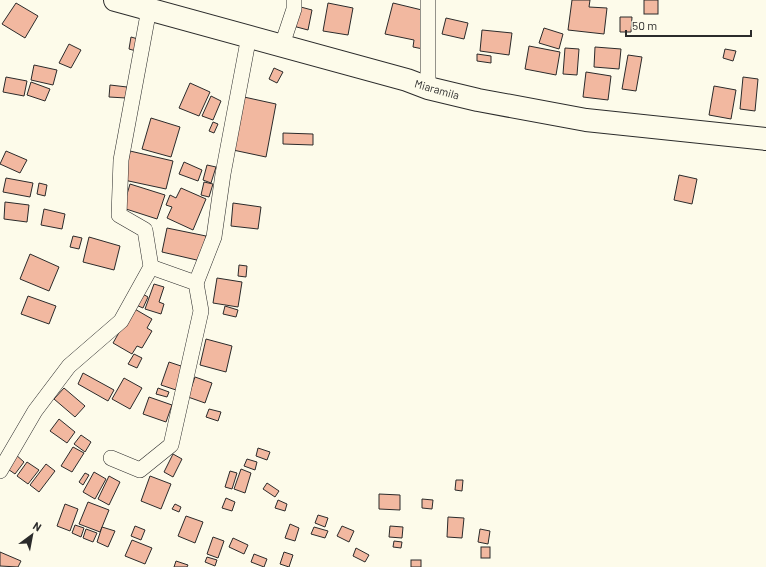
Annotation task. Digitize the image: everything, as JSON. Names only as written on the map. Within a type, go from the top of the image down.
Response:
[{"type":"main road","name":"Miaramila","points":[[115,0],[408,80],[428,88],[478,100],[586,120],[766,140]]},
{"type":"street","points":[[282,45],[294,9],[294,0]]},
{"type":"street","points":[[428,0],[428,88]]},
{"type":"street","points":[[0,472],[35,411],[69,366],[121,321],[151,267],[145,230],[119,215],[121,160],[149,9]]},
{"type":"street","points":[[111,458],[140,470],[171,445],[201,311],[196,283],[214,237],[223,174],[249,36]]},
{"type":"street","points":[[151,267],[196,283]]},
{"type":"building","points":[[572,0],[590,0],[589,7],[607,8],[604,34],[568,30]]},
{"type":"building","points":[[644,0],[658,0],[658,14],[644,14]]},
{"type":"building","points":[[16,3],[38,16],[25,38],[2,24]]},
{"type":"building","points":[[328,3],[353,8],[348,35],[323,31]]},
{"type":"building","points":[[393,3],[426,11],[423,49],[413,47],[414,40],[385,34]]},
{"type":"building","points":[[297,6],[312,10],[308,30],[293,26]]},
{"type":"building","points":[[620,17],[632,17],[631,32],[620,32]]},
{"type":"building","points":[[446,18],[468,23],[464,39],[442,34]]},
{"type":"building","points":[[544,28],[563,34],[559,49],[539,43]]},
{"type":"building","points":[[482,30],[512,33],[509,55],[480,51]]},
{"type":"building","points":[[131,37],[138,39],[136,51],[129,49]]},
{"type":"building","points":[[69,44],[81,50],[71,68],[59,63]]},
{"type":"building","points":[[529,46],[560,52],[556,75],[525,69]]},
{"type":"building","points":[[595,47],[621,49],[619,69],[594,67]]},
{"type":"building","points":[[565,48],[579,49],[577,75],[563,74]]},
{"type":"building","points":[[725,49],[736,51],[733,61],[723,58]]},
{"type":"building","points":[[477,54],[491,56],[491,63],[477,61]]},
{"type":"building","points":[[628,55],[642,57],[636,91],[622,89]]},
{"type":"building","points":[[34,65],[57,70],[53,85],[31,80]]},
{"type":"building","points":[[274,68],[283,72],[277,83],[269,79]]},
{"type":"building","points":[[586,72],[611,76],[608,100],[583,97]]},
{"type":"building","points":[[6,77],[27,81],[24,96],[3,92]]},
{"type":"building","points":[[743,77],[758,79],[755,111],[740,109]]},
{"type":"building","points":[[31,82],[50,89],[45,101],[27,95]]},
{"type":"building","points":[[190,83],[210,92],[199,116],[179,108]]},
{"type":"building","points":[[110,85],[127,87],[126,98],[109,97]]},
{"type":"building","points":[[714,86],[736,90],[731,119],[709,115]]},
{"type":"building","points":[[211,96],[221,101],[213,120],[202,116]]},
{"type":"building","points":[[244,97],[276,104],[266,157],[233,150]]},
{"type":"building","points":[[151,118],[180,127],[171,157],[142,149]]},
{"type":"building","points":[[213,122],[218,124],[214,133],[209,131]]},
{"type":"building","points":[[283,133],[313,134],[313,145],[283,144]]},
{"type":"building","points":[[6,151],[27,160],[20,173],[0,164]]},
{"type":"building","points":[[130,151],[173,161],[166,189],[124,180]]},
{"type":"building","points":[[184,162],[202,170],[198,181],[179,174]]},
{"type":"building","points":[[207,165],[216,167],[211,183],[203,180]]},
{"type":"building","points":[[679,175],[697,179],[692,204],[674,200]]},
{"type":"building","points":[[6,178],[33,183],[30,197],[3,192]]},
{"type":"building","points":[[204,182],[213,184],[209,197],[201,195]]},
{"type":"building","points":[[39,183],[47,185],[45,196],[37,194]]},
{"type":"building","points":[[130,184],[165,195],[157,219],[123,208]]},
{"type":"building","points":[[181,188],[206,199],[193,230],[167,218],[172,207],[166,205],[170,195],[176,198]]},
{"type":"building","points":[[5,202],[29,205],[27,222],[4,219]]},
{"type":"building","points":[[233,203],[261,207],[258,229],[231,226]]},
{"type":"building","points":[[44,209],[65,214],[62,229],[41,225]]},
{"type":"building","points":[[167,228],[206,236],[201,261],[162,252]]},
{"type":"building","points":[[73,236],[82,238],[79,249],[70,247]]},
{"type":"building","points":[[89,237],[120,246],[114,270],[83,262]]},
{"type":"building","points":[[30,254],[59,267],[49,291],[20,279]]},
{"type":"building","points":[[239,265],[247,266],[246,277],[238,276]]},
{"type":"building","points":[[217,278],[242,282],[238,307],[213,303]]},
{"type":"building","points":[[154,284],[164,287],[159,302],[164,304],[161,314],[145,309]]},
{"type":"building","points":[[141,293],[148,297],[143,308],[136,305]]},
{"type":"building","points":[[28,296],[56,306],[49,324],[21,314]]},
{"type":"building","points":[[225,306],[238,310],[236,317],[223,314]]},
{"type":"building","points":[[133,308],[152,319],[147,328],[152,331],[142,348],[137,346],[132,354],[113,343]]},
{"type":"building","points":[[206,339],[232,346],[226,372],[200,365]]},
{"type":"building","points":[[134,354],[142,358],[137,368],[128,364]]},
{"type":"building","points":[[169,362],[184,367],[176,390],[161,385]]},
{"type":"building","points":[[83,373],[114,390],[108,401],[78,384]]},
{"type":"building","points":[[195,377],[212,383],[205,403],[188,397]]},
{"type":"building","points":[[124,378],[142,388],[130,409],[112,399]]},
{"type":"building","points":[[64,388],[85,406],[75,417],[54,399]]},
{"type":"building","points":[[158,388],[169,392],[167,397],[156,394]]},
{"type":"building","points":[[149,397],[172,405],[166,422],[143,414]]},
{"type":"building","points":[[209,409],[221,412],[218,421],[206,417]]},
{"type":"building","points":[[59,419],[75,432],[67,443],[50,431]]},
{"type":"building","points":[[81,435],[91,442],[85,452],[74,444]]},
{"type":"building","points":[[73,447],[84,453],[72,472],[61,466]]},
{"type":"building","points":[[258,448],[270,452],[267,460],[256,456]]},
{"type":"building","points":[[15,454],[24,462],[15,474],[5,467]]},
{"type":"building","points":[[173,454],[182,459],[173,477],[164,472]]},
{"type":"building","points":[[247,459],[257,462],[255,470],[244,466]]},
{"type":"building","points":[[27,462],[39,470],[28,484],[17,476]]},
{"type":"building","points":[[46,464],[55,471],[39,492],[30,485]]},
{"type":"building","points":[[241,469],[251,473],[245,493],[234,489]]},
{"type":"building","points":[[230,471],[237,473],[232,489],[225,487]]},
{"type":"building","points":[[94,472],[106,479],[95,499],[83,492]]},
{"type":"building","points":[[85,473],[89,475],[83,485],[79,482]]},
{"type":"building","points":[[109,476],[120,482],[109,505],[98,499]]},
{"type":"building","points":[[150,476],[171,484],[161,509],[141,501]]},
{"type":"building","points":[[456,480],[463,480],[462,491],[455,490]]},
{"type":"building","points":[[267,483],[279,491],[275,497],[263,489]]},
{"type":"building","points":[[379,494],[400,495],[400,510],[379,509]]},
{"type":"building","points":[[226,498],[235,502],[232,511],[222,508]]},
{"type":"building","points":[[422,499],[433,500],[432,509],[422,508]]},
{"type":"building","points":[[278,500],[287,504],[285,511],[275,508]]},
{"type":"building","points":[[88,502],[109,510],[100,532],[79,524]]},
{"type":"building","points":[[65,504],[78,509],[70,531],[57,526]]},
{"type":"building","points":[[175,504],[181,507],[179,512],[172,509]]},
{"type":"building","points":[[318,515],[328,518],[325,527],[315,523]]},
{"type":"building","points":[[186,516],[203,522],[195,543],[178,536]]},
{"type":"building","points":[[448,517],[464,518],[462,538],[447,537]]},
{"type":"building","points":[[290,524],[299,528],[295,541],[285,538]]},
{"type":"building","points":[[75,525],[84,528],[81,537],[72,533]]},
{"type":"building","points":[[135,526],[145,530],[141,540],[131,536]]},
{"type":"building","points":[[342,526],[354,531],[349,542],[337,536]]},
{"type":"building","points":[[390,526],[403,527],[402,538],[389,537]]},
{"type":"building","points":[[102,527],[115,531],[108,547],[97,542]]},
{"type":"building","points":[[314,527],[328,531],[325,538],[311,534]]},
{"type":"building","points":[[86,529],[97,533],[93,542],[83,538]]},
{"type":"building","points":[[480,529],[490,531],[488,544],[478,542]]},
{"type":"building","points":[[213,537],[224,541],[218,558],[207,554]]},
{"type":"building","points":[[233,538],[248,545],[244,554],[229,547]]},
{"type":"building","points":[[132,540],[152,548],[145,564],[125,556]]},
{"type":"building","points":[[394,541],[402,542],[401,548],[393,547]]},
{"type":"building","points":[[481,547],[490,547],[490,558],[481,558]]},
{"type":"building","points":[[356,548],[369,555],[365,562],[353,556]]},
{"type":"building","points":[[0,552],[21,561],[18,567],[0,566]]},
{"type":"building","points":[[284,552],[293,555],[289,567],[280,564]]},
{"type":"building","points":[[254,554],[267,559],[264,567],[251,562]]},
{"type":"building","points":[[207,557],[217,560],[215,566],[205,562]]},
{"type":"building","points":[[411,560],[421,560],[421,567],[411,567]]},
{"type":"building","points":[[176,561],[188,565],[187,567],[174,567]]}]
